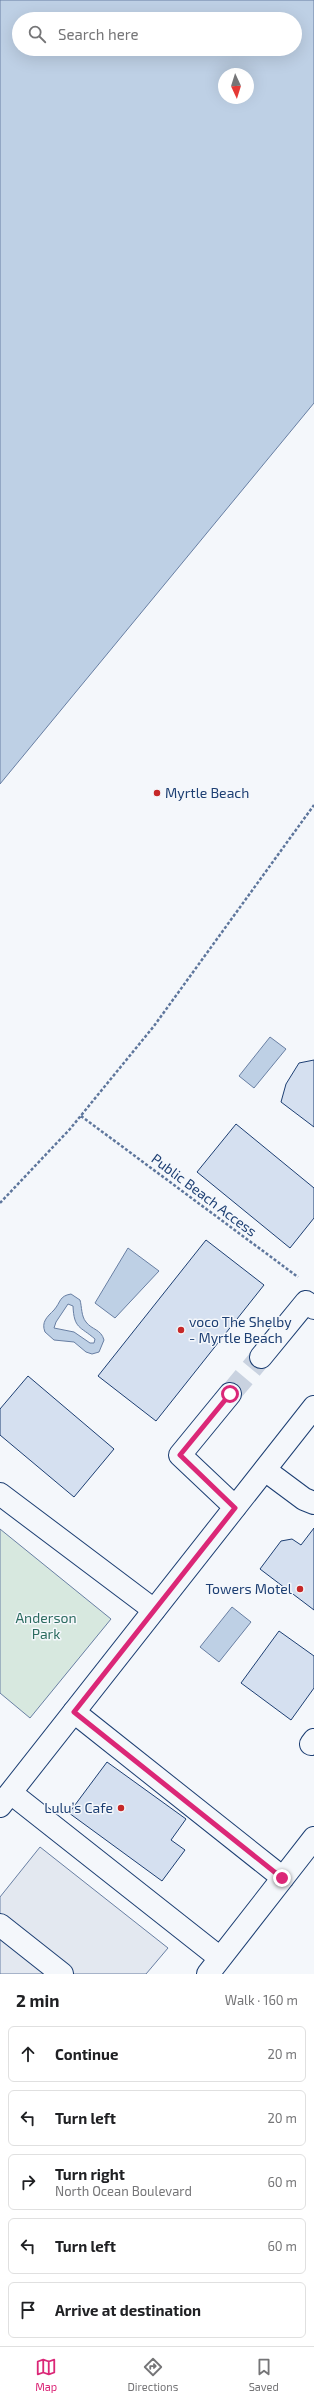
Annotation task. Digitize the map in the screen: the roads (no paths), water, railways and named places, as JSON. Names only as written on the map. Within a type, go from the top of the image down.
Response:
[{"type":"main road","points":[[261,1357],[306,1302],[314,1308]]},
{"type":"main road","points":[[230,1394],[180,1455],[235,1508]]},
{"type":"main road","points":[[314,1407],[5,1800],[214,1966],[314,1838]]},
{"type":"main road","points":[[265,1470],[304,1499],[314,1502]]},
{"type":"main road","points":[[0,1494],[154,1610]]},
{"type":"main road","points":[[74,1712],[282,1878]]},
{"type":"main road","points":[[0,1925],[62,1974]]},
{"type":"water","points":[[0,0],[314,0],[314,403],[0,784]]},
{"type":"water","points":[[270,1037],[286,1049],[254,1088],[239,1076]]},
{"type":"water","points":[[128,1248],[159,1271],[115,1318],[95,1303]]},
{"type":"water","points":[[71,1294],[80,1300],[84,1320],[88,1325],[103,1336],[104,1340],[99,1352],[92,1354],[86,1352],[74,1342],[54,1340],[45,1332],[45,1320],[62,1298]],"holes":[[[68,1304],[73,1306],[76,1323],[95,1339],[94,1343],[90,1343],[74,1332],[54,1328],[56,1322]]]},
{"type":"water","points":[[232,1607],[251,1622],[219,1662],[200,1647]]},
{"type":"tunnel","points":[[230,1394],[261,1357]]},
{"type":"place","name":"Myrtle Beach","points":[[157,793]]},
{"type":"place","name":"voco The Shelby - Myrtle Beach","points":[[181,1330]]},
{"type":"place","name":"Towers Motel","points":[[300,1589]]},
{"type":"place","name":"Lulu’s Cafe","points":[[121,1808]]},
{"type":"park label","name":"Anderson Park","points":[[46,1626]]}]
